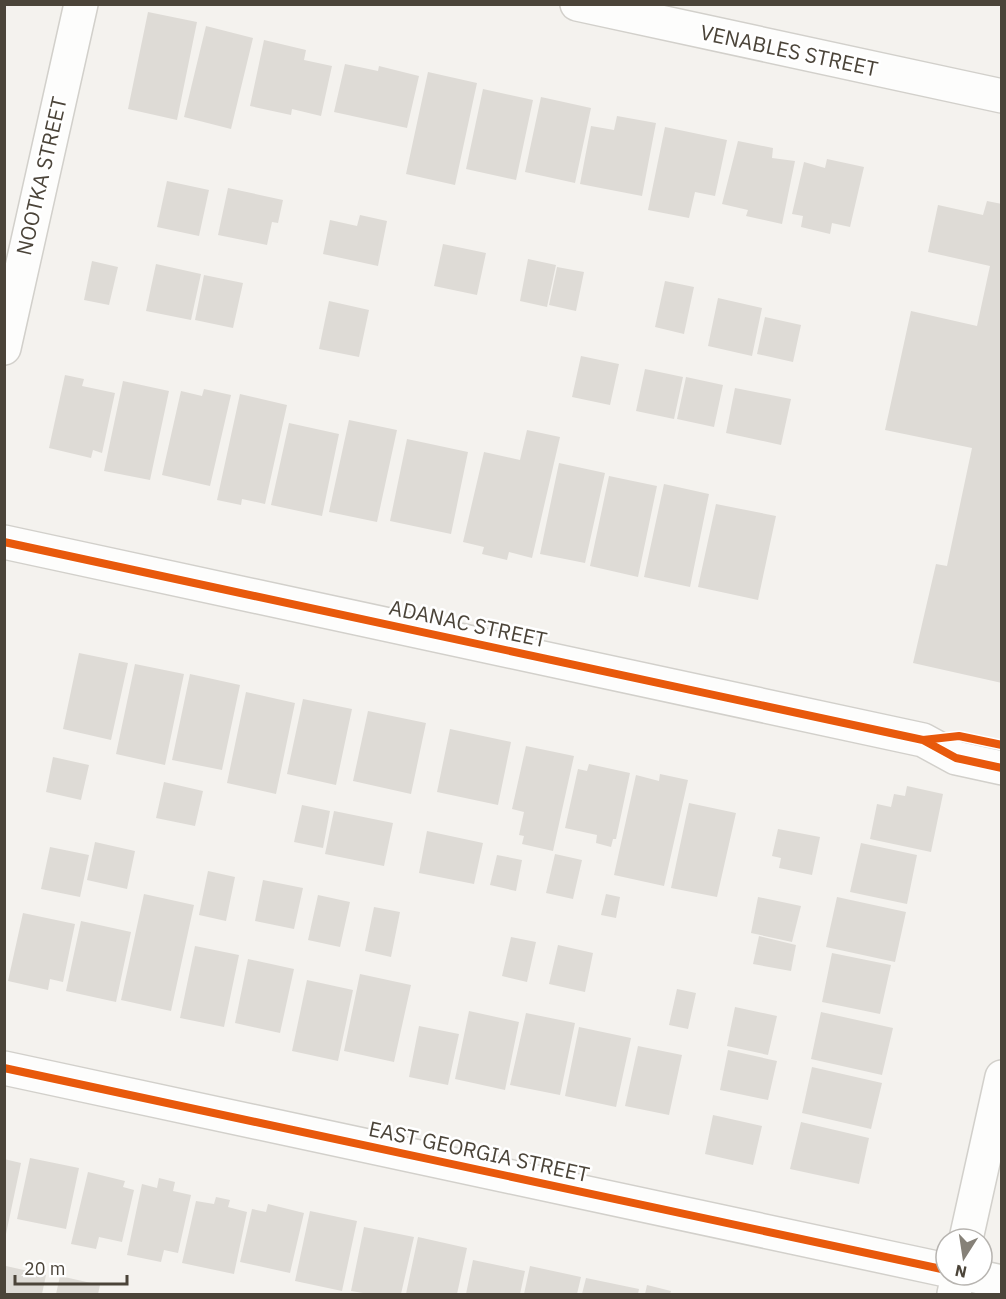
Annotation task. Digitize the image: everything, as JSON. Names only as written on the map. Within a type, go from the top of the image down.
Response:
[{"type":"street","name":"NOOTKA STREET","points":[[4,348],[81,4]]},
{"type":"street","name":"VENABLES STREET","points":[[577,4],[1002,96]]},
{"type":"street","name":"ADANAC STREET","points":[[4,542],[923,740],[956,758],[1002,768]]},
{"type":"street","name":"ADANAC STREET","points":[[923,740],[959,736],[1002,745]]},
{"type":"street","name":"EAST GEORGIA STREET","points":[[4,1068],[934,1267]]},
{"type":"street","points":[[969,1227],[1002,1077]]},
{"type":"building","points":[[148,12],[197,22],[177,120],[128,109]]},
{"type":"building","points":[[206,26],[253,38],[231,129],[184,117]]},
{"type":"building","points":[[264,40],[306,50],[304,60],[332,66],[321,116],[292,109],[291,115],[250,106]]},
{"type":"building","points":[[345,64],[378,71],[379,66],[419,76],[407,128],[334,112]]},
{"type":"building","points":[[428,72],[477,83],[455,185],[406,174]]},
{"type":"building","points":[[483,89],[533,100],[516,180],[466,169]]},
{"type":"building","points":[[541,97],[591,108],[575,183],[525,172]]},
{"type":"building","points":[[617,116],[656,123],[642,196],[580,184],[591,126],[614,130]]},
{"type":"building","points":[[665,127],[727,140],[715,196],[695,192],[689,218],[648,210]]},
{"type":"building","points":[[738,141],[773,148],[772,158],[795,161],[782,224],[746,216],[748,210],[722,204]]},
{"type":"building","points":[[827,159],[864,167],[850,227],[832,223],[830,234],[801,227],[803,216],[792,214],[804,162],[825,168]]},
{"type":"building","points":[[167,181],[209,190],[199,236],[157,227]]},
{"type":"building","points":[[228,188],[283,200],[278,223],[272,222],[267,245],[218,235]]},
{"type":"building","points":[[987,201],[1002,204],[1002,683],[913,663],[936,564],[947,566],[972,448],[885,430],[911,311],[977,326],[990,266],[928,252],[938,205],[983,215]]},
{"type":"building","points":[[360,215],[387,221],[378,266],[323,254],[330,220],[357,226]]},
{"type":"building","points":[[443,244],[486,253],[477,295],[434,286]]},
{"type":"building","points":[[528,259],[556,265],[547,307],[520,301]]},
{"type":"building","points":[[92,261],[118,267],[109,305],[84,300]]},
{"type":"building","points":[[156,264],[201,274],[191,320],[146,311]]},
{"type":"building","points":[[557,267],[584,272],[576,311],[549,305]]},
{"type":"building","points":[[204,275],[243,283],[233,328],[195,320]]},
{"type":"building","points":[[665,281],[694,287],[684,334],[655,327]]},
{"type":"building","points":[[718,298],[762,308],[752,356],[708,346]]},
{"type":"building","points":[[329,301],[369,310],[359,357],[319,349]]},
{"type":"building","points":[[765,317],[801,325],[793,362],[757,354]]},
{"type":"building","points":[[581,356],[619,364],[610,405],[572,397]]},
{"type":"building","points":[[645,369],[683,377],[674,419],[636,411]]},
{"type":"building","points":[[65,375],[84,379],[82,386],[115,393],[102,453],[93,450],[91,458],[49,448]]},
{"type":"building","points":[[686,377],[723,385],[714,427],[677,419]]},
{"type":"building","points":[[123,381],[169,391],[150,480],[104,471]]},
{"type":"building","points":[[735,388],[791,399],[781,445],[726,433]]},
{"type":"building","points":[[204,389],[231,395],[210,486],[162,475],[181,391],[202,396]]},
{"type":"building","points":[[240,394],[287,405],[265,504],[242,499],[241,505],[217,500]]},
{"type":"building","points":[[349,420],[397,430],[377,522],[329,512]]},
{"type":"building","points":[[289,423],[339,434],[322,516],[271,505]]},
{"type":"building","points":[[527,430],[560,437],[532,558],[509,552],[507,560],[482,554],[484,547],[463,542],[484,452],[520,460]]},
{"type":"building","points":[[407,439],[468,452],[451,534],[390,521]]},
{"type":"building","points":[[559,463],[605,473],[585,563],[540,554]]},
{"type":"building","points":[[609,476],[657,486],[638,577],[590,566]]},
{"type":"building","points":[[664,484],[709,494],[690,587],[644,577]]},
{"type":"building","points":[[716,504],[776,516],[758,600],[698,587]]},
{"type":"building","points":[[79,653],[128,663],[111,740],[63,729]]},
{"type":"building","points":[[135,664],[184,674],[165,765],[116,754]]},
{"type":"building","points":[[190,674],[240,685],[222,770],[172,760]]},
{"type":"building","points":[[246,692],[295,703],[276,794],[227,783]]},
{"type":"building","points":[[303,699],[352,709],[336,785],[287,774]]},
{"type":"building","points":[[368,711],[426,723],[411,794],[353,781]]},
{"type":"building","points":[[450,729],[511,742],[498,805],[437,792]]},
{"type":"building","points":[[526,746],[574,756],[553,851],[522,844],[524,836],[519,835],[524,812],[512,809]]},
{"type":"building","points":[[53,757],[89,765],[81,800],[46,792]]},
{"type":"building","points":[[589,764],[630,773],[616,839],[613,839],[611,847],[596,843],[597,835],[565,828],[578,769],[587,771]]},
{"type":"building","points":[[660,774],[688,780],[664,886],[614,875],[636,775],[659,781]]},
{"type":"building","points":[[164,782],[203,791],[195,826],[156,818]]},
{"type":"building","points":[[907,786],[943,794],[931,852],[870,839],[877,804],[891,807],[894,794],[905,796]]},
{"type":"building","points":[[689,803],[736,813],[717,897],[671,888]]},
{"type":"building","points":[[302,805],[330,811],[323,848],[294,842]]},
{"type":"building","points":[[334,811],[393,823],[384,866],[325,854]]},
{"type":"building","points":[[778,829],[820,837],[812,875],[779,868],[781,858],[772,856]]},
{"type":"building","points":[[427,831],[483,843],[474,884],[419,873]]},
{"type":"building","points":[[95,842],[135,851],[127,889],[87,880]]},
{"type":"building","points":[[861,843],[917,855],[907,904],[850,892]]},
{"type":"building","points":[[50,847],[89,855],[80,897],[41,889]]},
{"type":"building","points":[[555,854],[582,860],[573,899],[546,893]]},
{"type":"building","points":[[497,855],[522,860],[516,891],[490,885]]},
{"type":"building","points":[[208,871],[235,877],[226,921],[199,915]]},
{"type":"building","points":[[263,880],[303,888],[294,929],[255,921]]},
{"type":"building","points":[[144,894],[194,905],[171,1011],[121,1000]]},
{"type":"building","points":[[606,894],[620,897],[616,918],[601,915]]},
{"type":"building","points":[[318,895],[350,902],[340,947],[308,940]]},
{"type":"building","points":[[758,897],[801,906],[792,942],[751,933]]},
{"type":"building","points":[[837,897],[906,912],[895,962],[826,947]]},
{"type":"building","points":[[374,907],[400,912],[391,957],[365,951]]},
{"type":"building","points":[[23,913],[75,924],[63,982],[50,979],[48,990],[8,981]]},
{"type":"building","points":[[81,921],[131,932],[116,1002],[66,991]]},
{"type":"building","points":[[759,936],[796,945],[791,971],[753,964]]},
{"type":"building","points":[[511,937],[536,942],[527,982],[502,976]]},
{"type":"building","points":[[558,945],[593,953],[585,992],[549,984]]},
{"type":"building","points":[[195,946],[239,955],[224,1027],[180,1018]]},
{"type":"building","points":[[832,953],[891,965],[880,1014],[822,1002]]},
{"type":"building","points":[[248,959],[294,969],[280,1033],[235,1023]]},
{"type":"building","points":[[360,974],[411,985],[394,1062],[344,1051]]},
{"type":"building","points":[[307,980],[353,990],[338,1061],[292,1051]]},
{"type":"building","points":[[677,989],[696,993],[688,1029],[669,1025]]},
{"type":"building","points":[[735,1007],[777,1016],[768,1055],[727,1046]]},
{"type":"building","points":[[469,1011],[519,1022],[505,1090],[455,1079]]},
{"type":"building","points":[[821,1012],[893,1028],[882,1075],[811,1059]]},
{"type":"building","points":[[526,1013],[575,1023],[560,1095],[510,1085]]},
{"type":"building","points":[[419,1026],[459,1034],[448,1085],[409,1077]]},
{"type":"building","points":[[579,1027],[631,1038],[616,1107],[565,1096]]},
{"type":"building","points":[[638,1046],[682,1055],[669,1115],[625,1106]]},
{"type":"building","points":[[728,1050],[777,1061],[768,1100],[720,1090]]},
{"type":"building","points":[[812,1067],[882,1083],[871,1129],[802,1113]]},
{"type":"building","points":[[713,1115],[762,1126],[753,1165],[705,1154]]},
{"type":"building","points":[[801,1122],[869,1138],[859,1184],[790,1169]]},
{"type":"building","points":[[30,1158],[79,1168],[66,1229],[17,1219]]},
{"type":"building","points":[[4,1159],[21,1163],[6,1234],[4,1234]]},
{"type":"building","points":[[88,1172],[125,1181],[123,1187],[134,1190],[122,1242],[99,1237],[96,1249],[71,1244]]},
{"type":"building","points":[[159,1178],[175,1182],[173,1191],[191,1195],[178,1253],[164,1250],[161,1262],[127,1255],[142,1184],[157,1188]]},
{"type":"building","points":[[216,1197],[230,1200],[228,1207],[247,1212],[234,1274],[182,1263],[196,1201],[214,1204]]},
{"type":"building","points":[[268,1204],[304,1213],[290,1273],[240,1262],[252,1209],[266,1212]]},
{"type":"building","points":[[310,1211],[357,1221],[342,1291],[295,1281]]},
{"type":"building","points":[[364,1227],[414,1237],[401,1294],[369,1294],[351,1291]]},
{"type":"building","points":[[418,1237],[467,1248],[457,1294],[406,1294]]},
{"type":"building","points":[[473,1260],[525,1271],[520,1294],[466,1294]]},
{"type":"building","points":[[6,1266],[46,1275],[42,1294],[5,1294]]},
{"type":"building","points":[[530,1266],[581,1277],[577,1294],[524,1294]]},
{"type":"building","points":[[60,1276],[100,1285],[98,1294],[56,1294]]},
{"type":"building","points":[[586,1278],[639,1289],[638,1294],[582,1294]]},
{"type":"building","points":[[647,1285],[671,1291],[670,1294],[645,1294]]},
{"type":"cycle path","points":[[4,542],[923,740],[956,758],[1002,768]]},
{"type":"cycle path","points":[[923,740],[959,736],[1002,745]]},
{"type":"cycle path","points":[[4,1068],[934,1267]]}]
